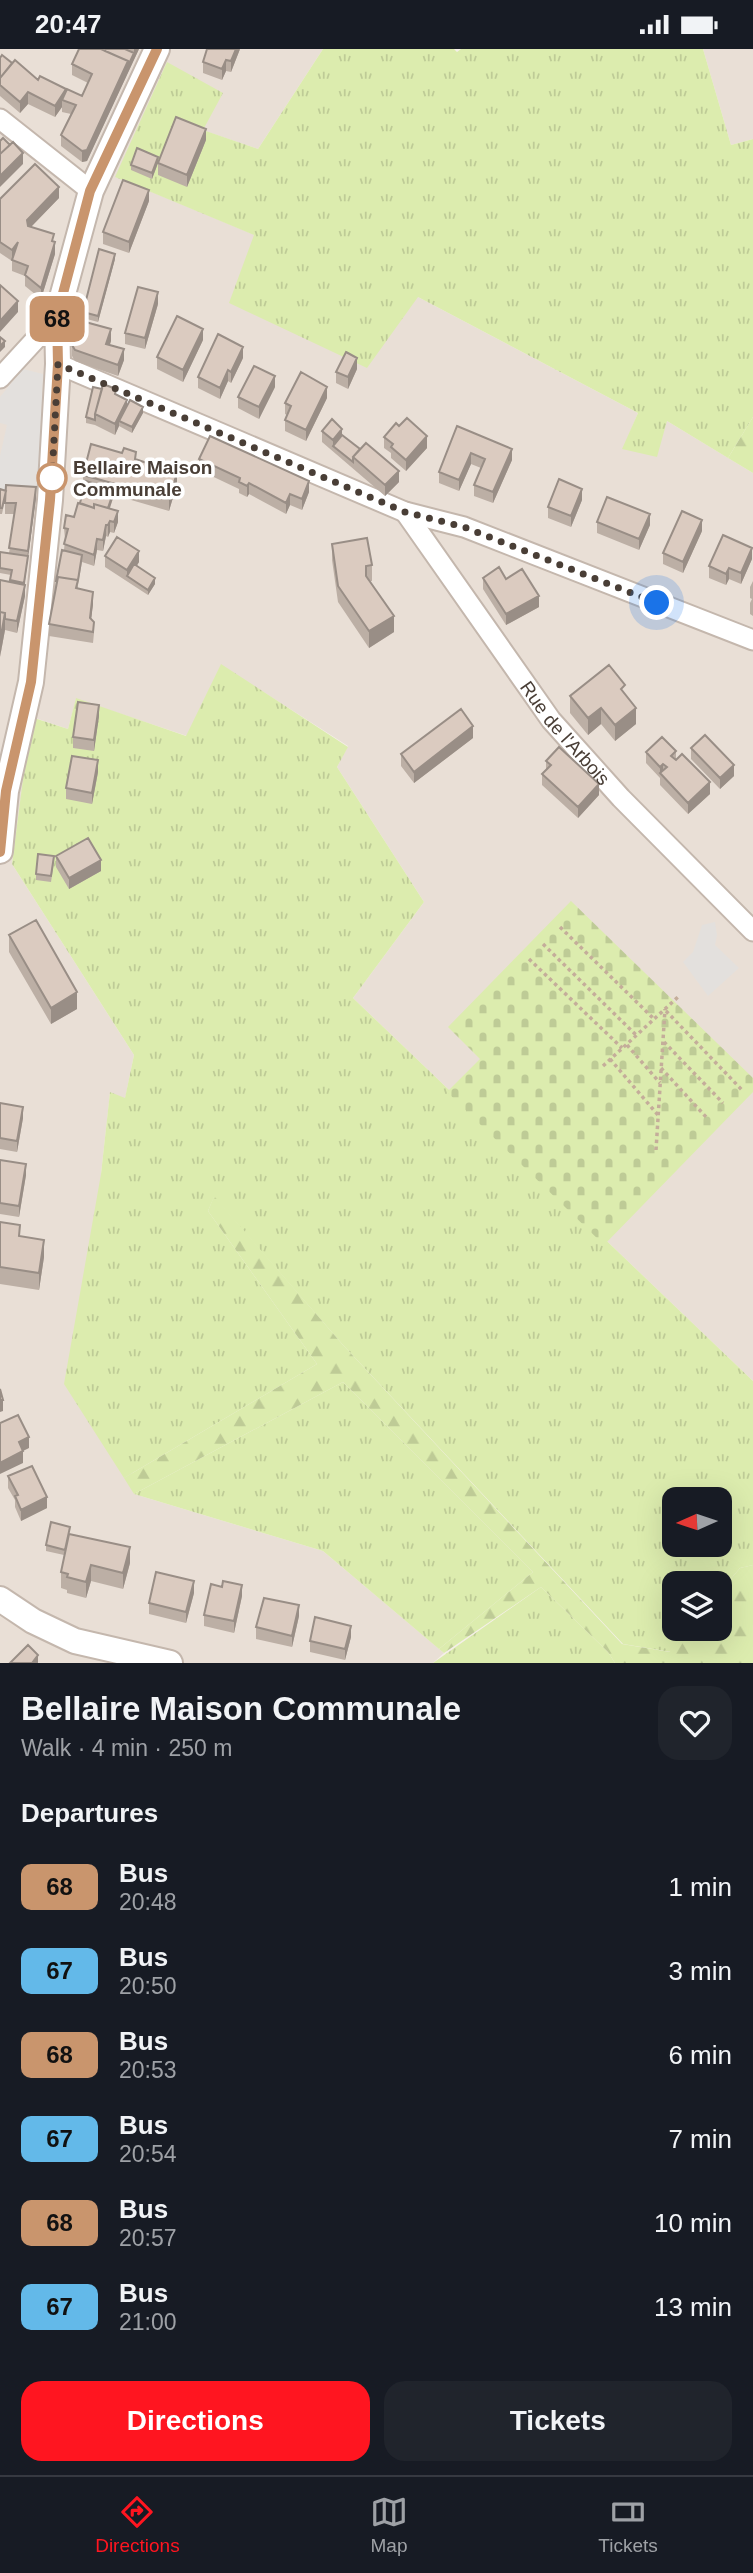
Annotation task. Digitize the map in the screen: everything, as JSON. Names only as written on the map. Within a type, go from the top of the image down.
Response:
[{"type":"street","points":[[0,851],[6,791],[31,682],[50,500],[58,364],[57,316],[90,191],[158,49]]},
{"type":"street","points":[[0,119],[90,191]]},
{"type":"street","points":[[0,378],[57,316]]},
{"type":"street","points":[[58,364],[405,512],[464,527],[753,641]]},
{"type":"street","name":"Rue de l'Arbois","points":[[405,512],[551,720],[621,798],[753,931]]},
{"type":"street","points":[[0,1599],[33,1621],[75,1641],[170,1663]]},
{"type":"path","points":[[560,926],[654,1019]]},
{"type":"path","points":[[543,944],[636,1035]]},
{"type":"path","points":[[529,959],[622,1048]]},
{"type":"path","points":[[603,1066],[678,997]]},
{"type":"path","points":[[656,1150],[665,1009]]},
{"type":"path","points":[[665,1009],[742,1090]]},
{"type":"path","points":[[663,1041],[723,1103]]},
{"type":"path","points":[[626,1044],[660,1083]]},
{"type":"path","points":[[610,1059],[658,1115]]},
{"type":"path","points":[[661,1068],[707,1118]]},
{"type":"shaded area","points":[[0,49],[323,49],[258,149],[202,130],[116,177],[255,235],[418,297],[638,413],[623,449],[667,421],[753,473],[753,1381],[353,998],[424,902],[337,767],[348,746],[221,665],[187,736],[76,699],[68,729],[32,717],[12,864],[134,1055],[125,1099],[110,1093],[101,1174],[134,1494],[323,1551],[444,1653],[433,1663],[0,1663]]},
{"type":"shaded area","points":[[703,49],[753,49],[753,139],[731,145]]},
{"type":"shaded area","points":[[23,369],[43,374],[38,491],[0,489],[0,456],[7,425],[0,423],[0,397]]},
{"type":"shaded area","points":[[715,922],[715,945],[739,968],[708,996],[683,962],[693,952],[702,925]]},
{"type":"green space","points":[[323,49],[454,49],[457,52],[461,49],[703,49],[731,145],[753,139],[753,417],[728,458],[667,421],[657,457],[622,449],[638,413],[418,297],[367,368],[229,303],[254,235],[115,177],[167,62],[223,93],[203,130],[258,149]]},
{"type":"green space","points":[[753,417],[753,473],[728,458]]},
{"type":"green space","points":[[221,664],[348,747],[337,767],[424,902],[353,998],[753,1381],[753,1565],[740,1568],[732,1578],[732,1571],[662,1571],[662,1641],[680,1641],[671,1652],[623,1644],[343,1345],[214,1197],[208,1211],[317,1364],[124,1478],[64,1384],[101,1174],[110,1092],[125,1098],[134,1055],[12,864],[31,717],[68,729],[76,698],[186,736]]},
{"type":"green space","points":[[571,901],[753,1078],[753,1092],[604,1245],[447,1092],[480,1059],[448,1027]]},
{"type":"green space","points":[[214,1196],[343,1345],[622,1644],[670,1652],[679,1641],[732,1641],[732,1578],[740,1568],[753,1565],[753,1663],[615,1663],[608,1652],[541,1587],[444,1653],[439,1649],[533,1572],[343,1382],[134,1494],[124,1478],[317,1364],[208,1211]]},
{"type":"green space","points":[[343,1382],[533,1572],[439,1649],[323,1551],[134,1494]]},
{"type":"green space","points":[[541,1587],[608,1652],[615,1663],[433,1663]]},
{"type":"building","points":[[79,49],[101,49],[128,61],[87,150],[82,151],[61,135],[76,105],[62,100],[67,89],[82,96],[92,74],[72,64]]},
{"type":"building","points":[[125,49],[134,53],[128,66],[128,61],[105,51]]},
{"type":"building","points":[[207,49],[236,49],[231,61],[226,60],[222,69],[203,62]]},
{"type":"building","points":[[2,55],[12,63],[0,78],[0,58]]},
{"type":"building","points":[[15,60],[38,80],[40,76],[66,89],[55,106],[28,92],[20,102],[0,85],[0,78]]},
{"type":"building","points":[[176,117],[206,129],[187,175],[158,163]]},
{"type":"building","points":[[3,138],[10,145],[0,154],[0,141]]},
{"type":"building","points":[[13,142],[23,153],[0,176],[0,154]]},
{"type":"building","points":[[137,148],[158,157],[152,173],[131,165]]},
{"type":"building","points":[[35,164],[59,187],[27,220],[28,226],[54,234],[52,241],[55,242],[41,288],[25,275],[28,266],[12,260],[18,242],[12,250],[0,242],[0,199]]},
{"type":"building","points":[[123,180],[149,190],[129,242],[103,232]]},
{"type":"building","points":[[99,249],[115,254],[98,316],[83,312]]},
{"type":"building","points":[[0,285],[18,301],[0,321]]},
{"type":"building","points":[[138,287],[158,292],[145,338],[125,333]]},
{"type":"building","points":[[177,316],[203,329],[183,370],[157,357]]},
{"type":"building","points":[[78,320],[111,329],[106,344],[124,349],[118,365],[75,350],[72,345]]},
{"type":"building","points":[[218,334],[243,347],[220,388],[198,377]]},
{"type":"building","points":[[346,352],[357,358],[348,377],[336,372]]},
{"type":"building","points":[[254,366],[275,376],[259,407],[238,397]]},
{"type":"building","points":[[301,372],[327,387],[306,430],[285,420],[291,406],[285,403]]},
{"type":"building","points":[[103,384],[116,389],[115,394],[127,400],[115,424],[95,414]]},
{"type":"building","points":[[93,387],[102,389],[95,420],[86,417]]},
{"type":"building","points":[[130,400],[143,407],[132,427],[119,421]]},
{"type":"building","points":[[407,418],[427,436],[406,460],[384,437],[396,423],[399,426]]},
{"type":"building","points":[[332,419],[342,429],[333,440],[322,431]]},
{"type":"building","points":[[457,426],[512,449],[493,492],[474,485],[485,459],[471,453],[459,480],[439,472]]},
{"type":"building","points":[[342,435],[360,449],[353,457],[353,462],[333,446]]},
{"type":"building","points":[[210,436],[309,481],[302,499],[290,494],[286,503],[249,483],[247,486],[239,482],[240,478],[199,459]]},
{"type":"building","points":[[366,443],[399,471],[385,485],[353,457]]},
{"type":"building","points":[[91,444],[122,453],[124,448],[136,452],[135,459],[177,473],[169,499],[83,475]]},
{"type":"building","points":[[559,479],[582,489],[571,516],[548,507]]},
{"type":"building","points":[[86,481],[114,490],[108,508],[94,504],[94,508],[80,503]]},
{"type":"building","points":[[6,485],[36,487],[28,551],[9,548],[16,503],[5,503]]},
{"type":"building","points":[[0,489],[6,491],[2,508],[0,508]]},
{"type":"building","points":[[607,497],[650,514],[639,539],[597,522]]},
{"type":"building","points":[[78,503],[94,508],[94,504],[118,511],[114,522],[110,521],[106,525],[103,540],[97,539],[94,555],[64,544],[68,529],[64,528],[66,515],[74,517]]},
{"type":"building","points":[[682,511],[702,520],[683,562],[663,553]]},
{"type":"building","points":[[723,535],[752,548],[741,573],[729,568],[726,574],[709,566]]},
{"type":"building","points":[[117,537],[139,551],[127,570],[105,556]]},
{"type":"building","points":[[367,538],[372,565],[366,566],[366,576],[394,616],[369,631],[338,586],[332,544]]},
{"type":"building","points":[[62,550],[82,555],[78,580],[58,577],[56,581]]},
{"type":"building","points":[[0,552],[28,556],[24,583],[10,580],[12,570],[0,568]]},
{"type":"building","points":[[134,564],[155,578],[148,590],[127,576]]},
{"type":"building","points":[[499,567],[506,579],[522,569],[539,596],[506,614],[483,578]]},
{"type":"building","points":[[58,577],[78,580],[76,588],[93,592],[90,618],[94,622],[93,632],[49,624]]},
{"type":"building","points":[[0,580],[25,585],[17,621],[5,619],[5,613],[0,612]]},
{"type":"building","points":[[0,612],[5,613],[0,641]]},
{"type":"building","points":[[609,665],[625,685],[621,689],[636,708],[615,725],[601,708],[588,718],[570,696]]},
{"type":"building","points":[[78,702],[99,705],[94,740],[73,737]]},
{"type":"building","points":[[461,709],[473,726],[414,772],[401,754]]},
{"type":"building","points":[[705,735],[734,765],[720,778],[691,748]]},
{"type":"building","points":[[662,737],[676,751],[671,756],[676,760],[682,754],[710,782],[688,803],[660,773],[667,767],[663,764],[660,767],[646,752]]},
{"type":"building","points":[[559,747],[599,784],[578,807],[542,774],[551,765],[546,761]]},
{"type":"building","points":[[72,756],[98,760],[92,793],[66,788]]},
{"type":"building","points":[[88,838],[101,860],[69,878],[56,856]]},
{"type":"building","points":[[38,854],[54,856],[51,876],[36,874]]},
{"type":"building","points":[[36,920],[77,992],[51,1008],[9,935]]},
{"type":"building","points":[[0,1103],[23,1107],[17,1141],[0,1138]]},
{"type":"building","points":[[0,1160],[26,1164],[19,1206],[0,1203]]},
{"type":"building","points":[[0,1222],[20,1225],[19,1236],[44,1240],[39,1273],[0,1267]]},
{"type":"building","points":[[18,1415],[29,1437],[19,1442],[23,1451],[0,1463],[0,1423]]},
{"type":"building","points":[[32,1466],[47,1497],[21,1510],[15,1496],[18,1495],[8,1476]]},
{"type":"building","points":[[51,1522],[70,1527],[65,1550],[46,1545]]},
{"type":"building","points":[[69,1534],[130,1547],[123,1573],[91,1565],[86,1582],[67,1577],[68,1574],[61,1572]]},
{"type":"building","points":[[156,1572],[194,1581],[186,1612],[149,1603]]},
{"type":"building","points":[[223,1581],[242,1585],[234,1621],[204,1615],[211,1584],[222,1587]]},
{"type":"building","points":[[264,1598],[299,1605],[292,1636],[256,1627]]},
{"type":"building","points":[[315,1617],[351,1626],[345,1649],[310,1641]]},
{"type":"building","points":[[28,1645],[38,1655],[32,1663],[10,1663]]},
{"type":"bus line","name":"68","points":[[0,852],[6,791],[31,682],[50,500],[58,364],[57,316],[90,191],[157,49]]},
{"type":"place","name":"Bellaire Maison Communale","points":[[52,478]]},
{"type":"route","points":[[52,478],[58,364],[405,512],[464,527],[657,603]]}]
